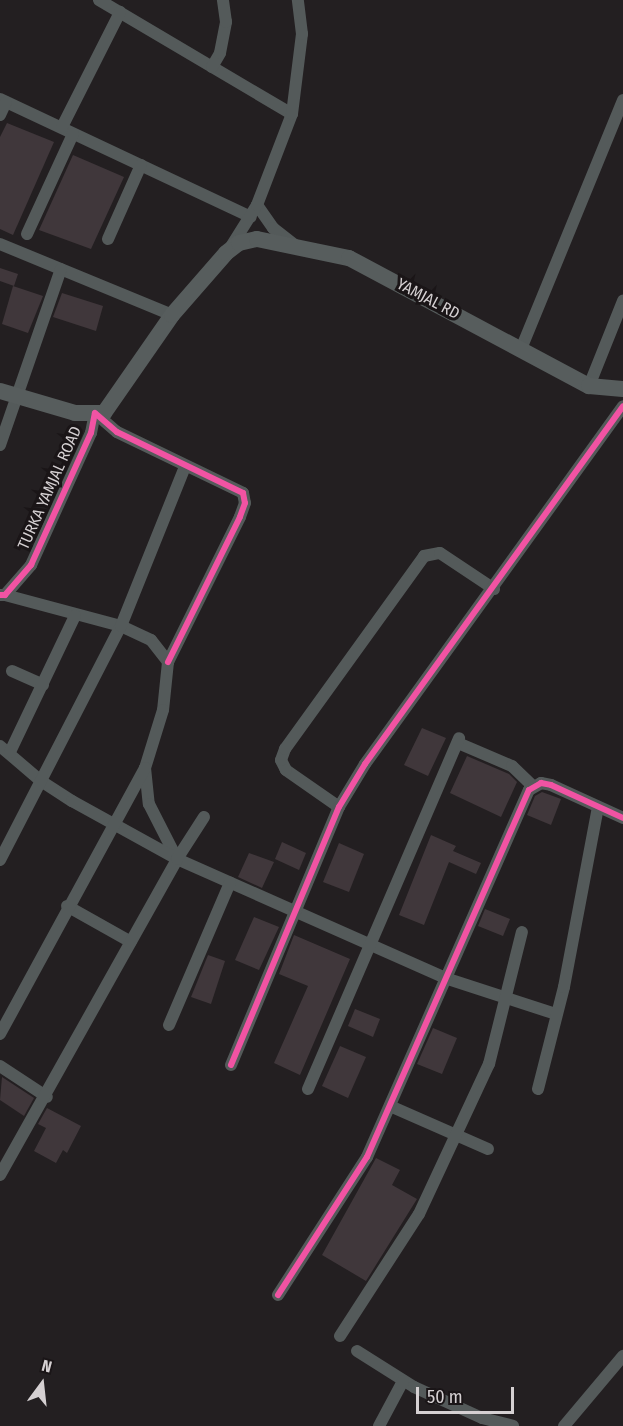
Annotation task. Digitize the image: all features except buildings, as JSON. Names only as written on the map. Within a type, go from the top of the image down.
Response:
[{"type":"main road","name":"YAMJAL RD","points":[[226,253],[239,243],[257,239],[296,245],[366,265],[589,386],[623,388]]},
{"type":"main road","name":"TURKA YAMJAL ROAD","points":[[95,413],[104,413],[110,407],[172,315],[226,253]]},
{"type":"main road","points":[[8,393],[75,413],[95,413]]},
{"type":"street","points":[[99,0],[292,114]]},
{"type":"street","points":[[212,67],[220,53],[226,22],[223,0]]},
{"type":"street","name":"TURKA YAMJAL ROAD","points":[[226,253],[257,205],[292,114],[302,34],[298,0]]},
{"type":"street","points":[[27,234],[68,130],[120,12]]},
{"type":"street","points":[[521,349],[620,120],[623,100]]},
{"type":"street","points":[[0,115],[3,101],[251,217]]},
{"type":"street","points":[[108,239],[141,165]]},
{"type":"street","points":[[257,205],[273,228],[296,245]]},
{"type":"street","points":[[0,244],[172,315]]},
{"type":"street","points":[[0,445],[8,393],[61,269]]},
{"type":"street","points":[[589,386],[623,301]]},
{"type":"street","points":[[231,1065],[339,807],[365,764],[494,589],[623,406]]},
{"type":"street","points":[[0,1034],[67,906],[145,768],[163,710],[168,662],[245,503],[243,494],[233,487],[185,467],[117,432],[95,413]]},
{"type":"street","name":"TURKA YAMJAL ROAD","points":[[3,595],[31,566],[91,432],[95,413]]},
{"type":"street","points":[[0,860],[121,626],[185,467]]},
{"type":"street","points":[[339,807],[286,770],[281,760],[285,749],[424,556],[440,553],[494,589]]},
{"type":"street","points":[[3,595],[75,616],[121,626],[151,640],[168,662]]},
{"type":"street","points":[[75,616],[43,685],[5,749],[40,781],[177,859],[445,978],[556,1014]]},
{"type":"street","points":[[12,671],[43,685]]},
{"type":"street","points":[[308,1089],[459,741],[512,766],[533,786],[551,785],[623,818]]},
{"type":"street","points":[[145,768],[149,804],[177,859]]},
{"type":"street","points":[[278,1295],[367,1157],[445,978],[533,786]]},
{"type":"street","points":[[538,1089],[556,1014],[598,807]]},
{"type":"street","points":[[0,1175],[177,859],[204,817]]},
{"type":"street","points":[[169,1025],[230,882]]},
{"type":"street","points":[[67,906],[131,942]]},
{"type":"street","points":[[340,1336],[419,1214],[489,1064],[522,932]]},
{"type":"street","points":[[0,1066],[46,1096]]},
{"type":"street","points":[[390,1106],[488,1149]]},
{"type":"street","points":[[357,1351],[403,1380],[480,1422],[513,1426]]},
{"type":"street","points":[[564,1426],[622,1359]]},
{"type":"street","points":[[379,1426],[403,1380]]},
{"type":"cycle path","points":[[231,1065],[339,807],[365,764],[623,406]]},
{"type":"cycle path","points":[[0,595],[5,595],[31,565],[91,433],[95,413],[117,432],[243,493],[245,503],[240,517],[168,662]]},
{"type":"cycle path","points":[[278,1295],[367,1157],[529,790],[541,783],[551,785],[623,818]]}]
